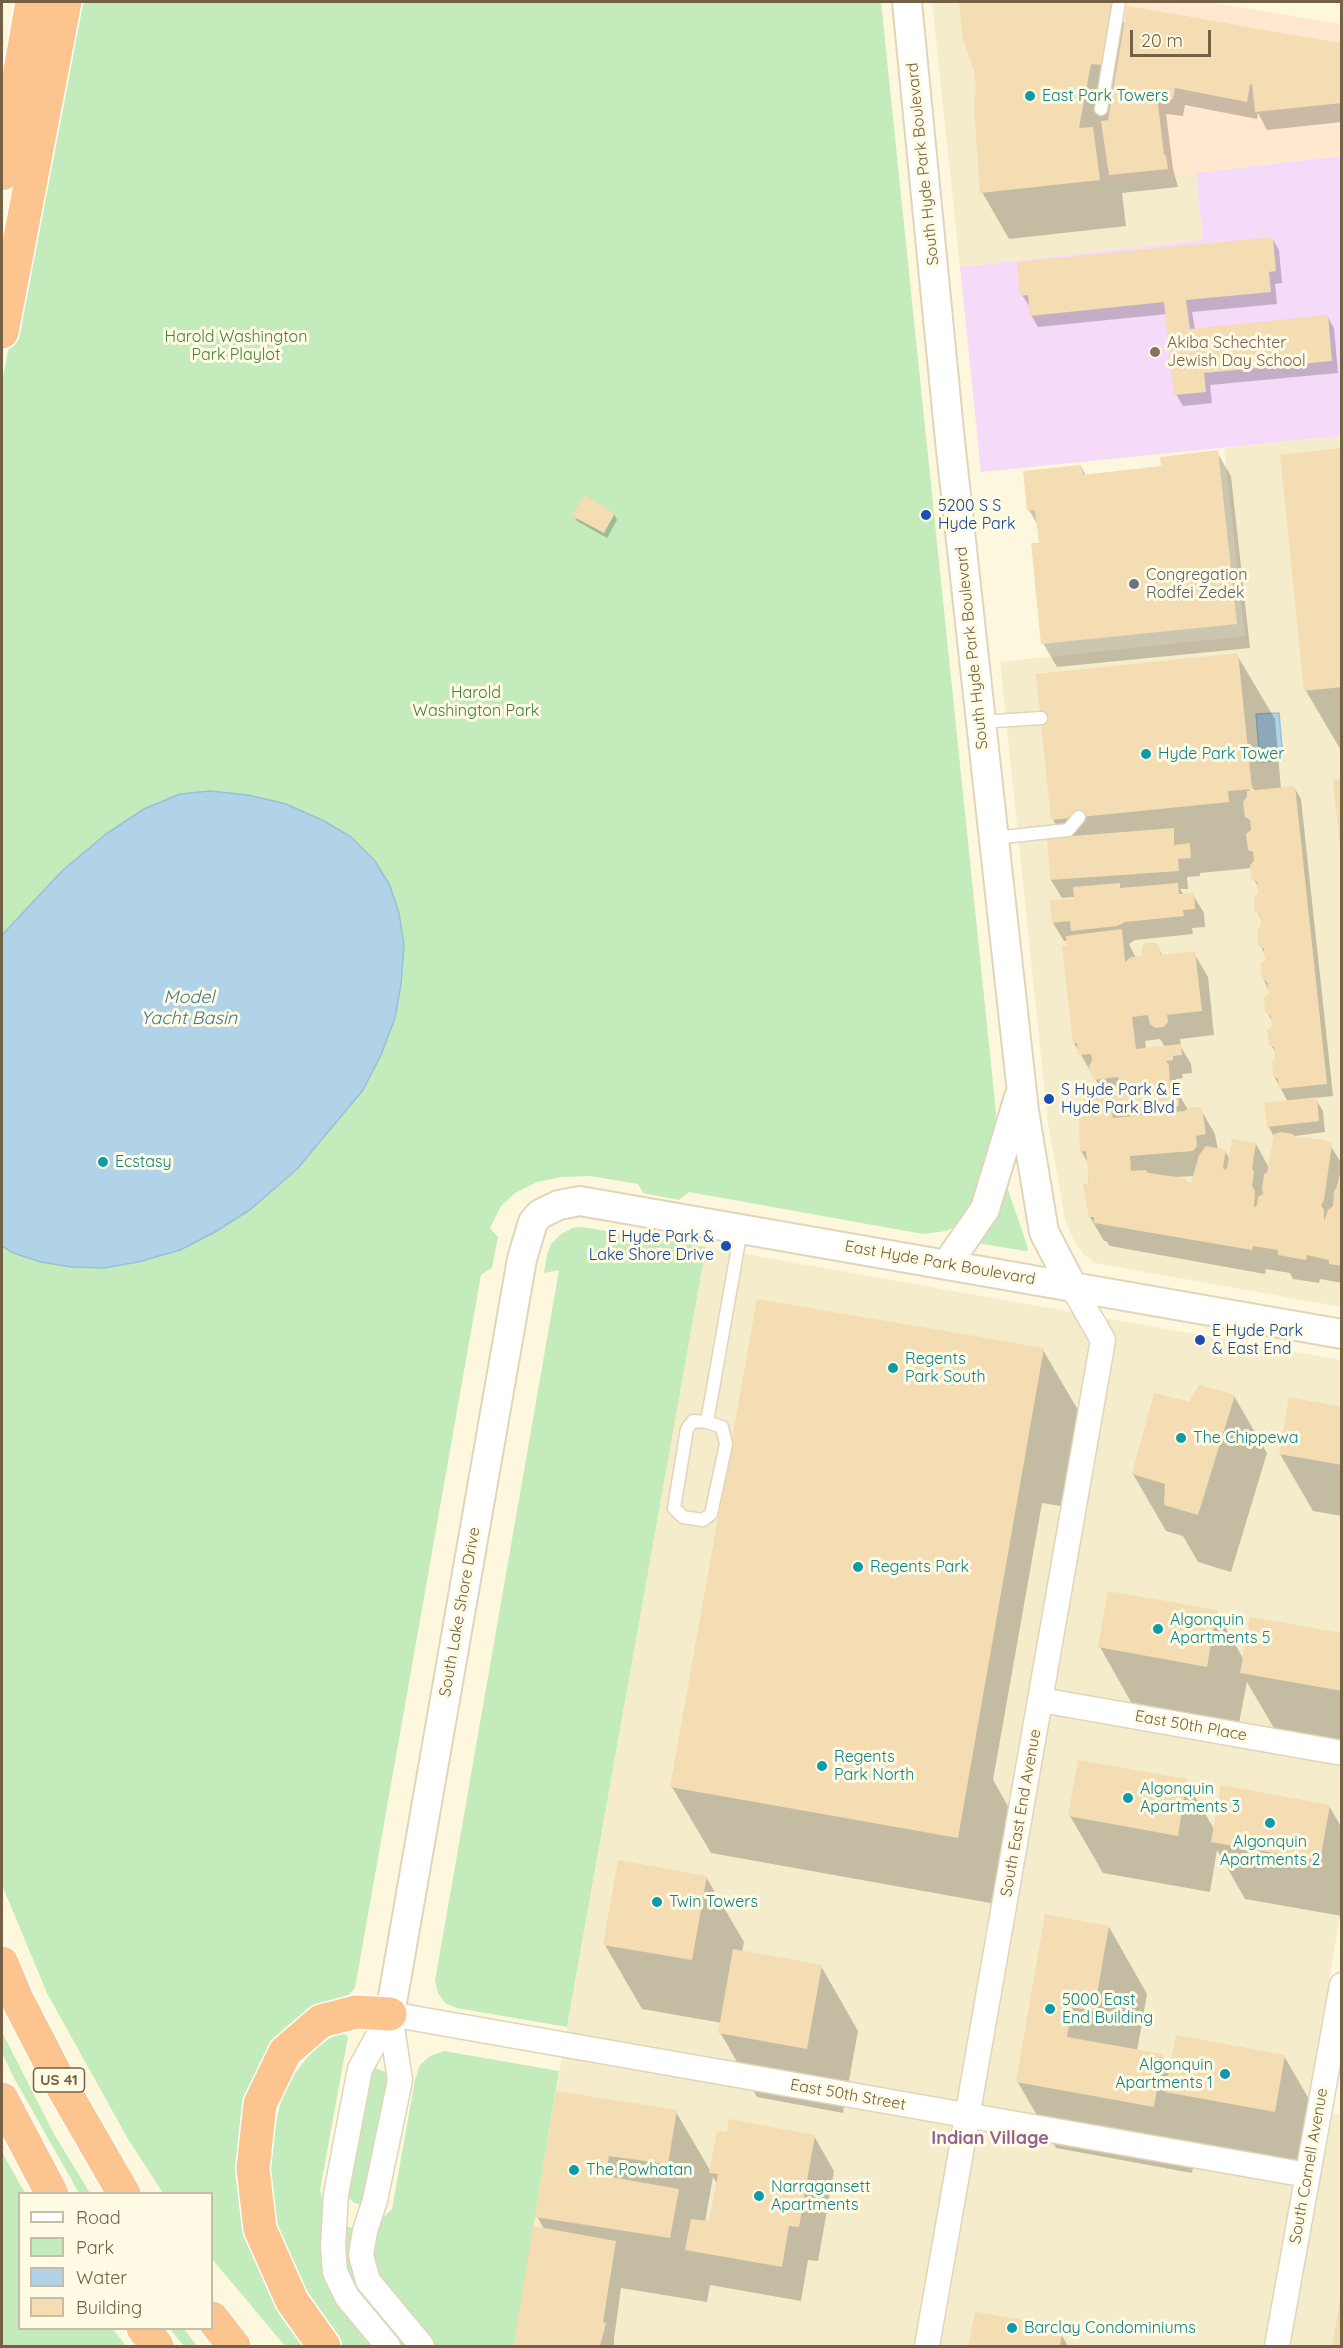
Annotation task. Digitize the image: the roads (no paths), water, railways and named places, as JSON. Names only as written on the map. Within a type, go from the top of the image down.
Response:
[{"type":"highway","points":[[2,174],[32,2]]},
{"type":"highway","points":[[2,332],[65,2]]},
{"type":"highway","name":"US 41","points":[[2,1963],[17,1999],[63,2088],[123,2192]]},
{"type":"highway","points":[[324,2346],[292,2301],[260,2229],[253,2169],[260,2104],[285,2052],[321,2021],[356,2012],[390,2014]]},
{"type":"highway","points":[[2,2100],[51,2192]]},
{"type":"highway","points":[[213,2319],[234,2346]]},
{"type":"highway","points":[[144,2330],[157,2346]]},
{"type":"street","name":"South Hyde Park Boulevard","points":[[907,2],[950,441],[1021,1087],[1044,1232],[1072,1286]]},
{"type":"street","points":[[947,1264],[985,1209],[1021,1087]]},
{"type":"street","name":"East Hyde Park Boulevard","points":[[540,1214],[559,1205],[580,1201],[1341,1335]]},
{"type":"street","name":"South Lake Shore Drive","points":[[390,2014],[522,1259],[532,1222],[540,1214]]},
{"type":"street","name":"South East End Avenue","points":[[927,2346],[1103,1340],[1072,1286]]},
{"type":"street","name":"East 50th Place","points":[[1041,1700],[1341,1753]]},
{"type":"street","name":"South Cornell Avenue","points":[[1277,2346],[1341,1985]]},
{"type":"street","points":[[388,2346],[347,2297],[335,2272],[333,2246],[336,2194],[360,2068],[390,2014]]},
{"type":"street","points":[[390,2014],[400,2080],[361,2255],[368,2281],[422,2346]]},
{"type":"street","name":"East 50th Street","points":[[390,2014],[1307,2175]]},
{"type":"street","points":[[337,2204],[352,2217],[371,2213]]},
{"type":"lane","points":[[1101,109],[1119,2]]},
{"type":"lane","points":[[980,722],[1041,718]]},
{"type":"lane","points":[[993,838],[1068,830],[1079,817]]},
{"type":"lane","points":[[707,1422],[741,1230]]},
{"type":"lane","points":[[693,1421],[707,1422],[722,1427],[726,1444],[711,1514],[703,1520],[683,1517],[674,1508],[687,1429],[693,1421]]},
{"type":"water","points":[[1279,713],[1283,760],[1260,762],[1256,714]]},
{"type":"water","name":"Model Yacht Basin","points":[[210,791],[248,795],[286,804],[324,821],[351,837],[375,861],[390,886],[399,913],[404,945],[395,1018],[381,1055],[363,1090],[297,1169],[251,1209],[215,1232],[180,1250],[138,1262],[104,1268],[72,1267],[41,1262],[13,1253],[2,1246],[2,935],[63,870],[106,834],[144,809],[180,794]]},
{"type":"place","name":"East Park Towers","points":[[1030,96]]},
{"type":"place","name":"Akiba Schechter Jewish Day School","points":[[1155,352]]},
{"type":"place","name":"5200 S S Hyde Park","points":[[926,515]]},
{"type":"place","name":"Congregation Rodfei Zedek","points":[[1134,584]]},
{"type":"place","name":"Hyde Park Tower","points":[[1146,754]]},
{"type":"place","name":"S Hyde Park & E Hyde Park Blvd","points":[[1049,1099]]},
{"type":"place","name":"Ecstasy","points":[[103,1162]]},
{"type":"place","name":"E Hyde Park & Lake Shore Drive","points":[[726,1246]]},
{"type":"place","name":"E Hyde Park & East End","points":[[1200,1340]]},
{"type":"place","name":"Regents Park South","points":[[893,1368]]},
{"type":"place","name":"The Chippewa","points":[[1181,1438]]},
{"type":"place","name":"Regents Park","points":[[858,1567]]},
{"type":"place","name":"Algonquin Apartments 5","points":[[1158,1629]]},
{"type":"place","name":"Regents Park North","points":[[822,1766]]},
{"type":"place","name":"Algonquin Apartments 3","points":[[1128,1798]]},
{"type":"place","name":"Algonquin Apartments 2","points":[[1270,1823]]},
{"type":"place","name":"Twin Towers","points":[[657,1902]]},
{"type":"place","name":"5000 East End Building","points":[[1050,2009]]},
{"type":"place","name":"Algonquin Apartments 1","points":[[1225,2074]]},
{"type":"place","name":"The Powhatan","points":[[574,2170]]},
{"type":"place","name":"Narragansett Apartments","points":[[759,2196]]},
{"type":"place","name":"Barclay Condominiums","points":[[1012,2328]]},
{"type":"district","name":"Indian Village","points":[[990,2139]]},
{"type":"park label","name":"Harold Washington Park Playlot","points":[[236,346]]},
{"type":"park label","name":"Harold Washington Park","points":[[476,702]]}]
